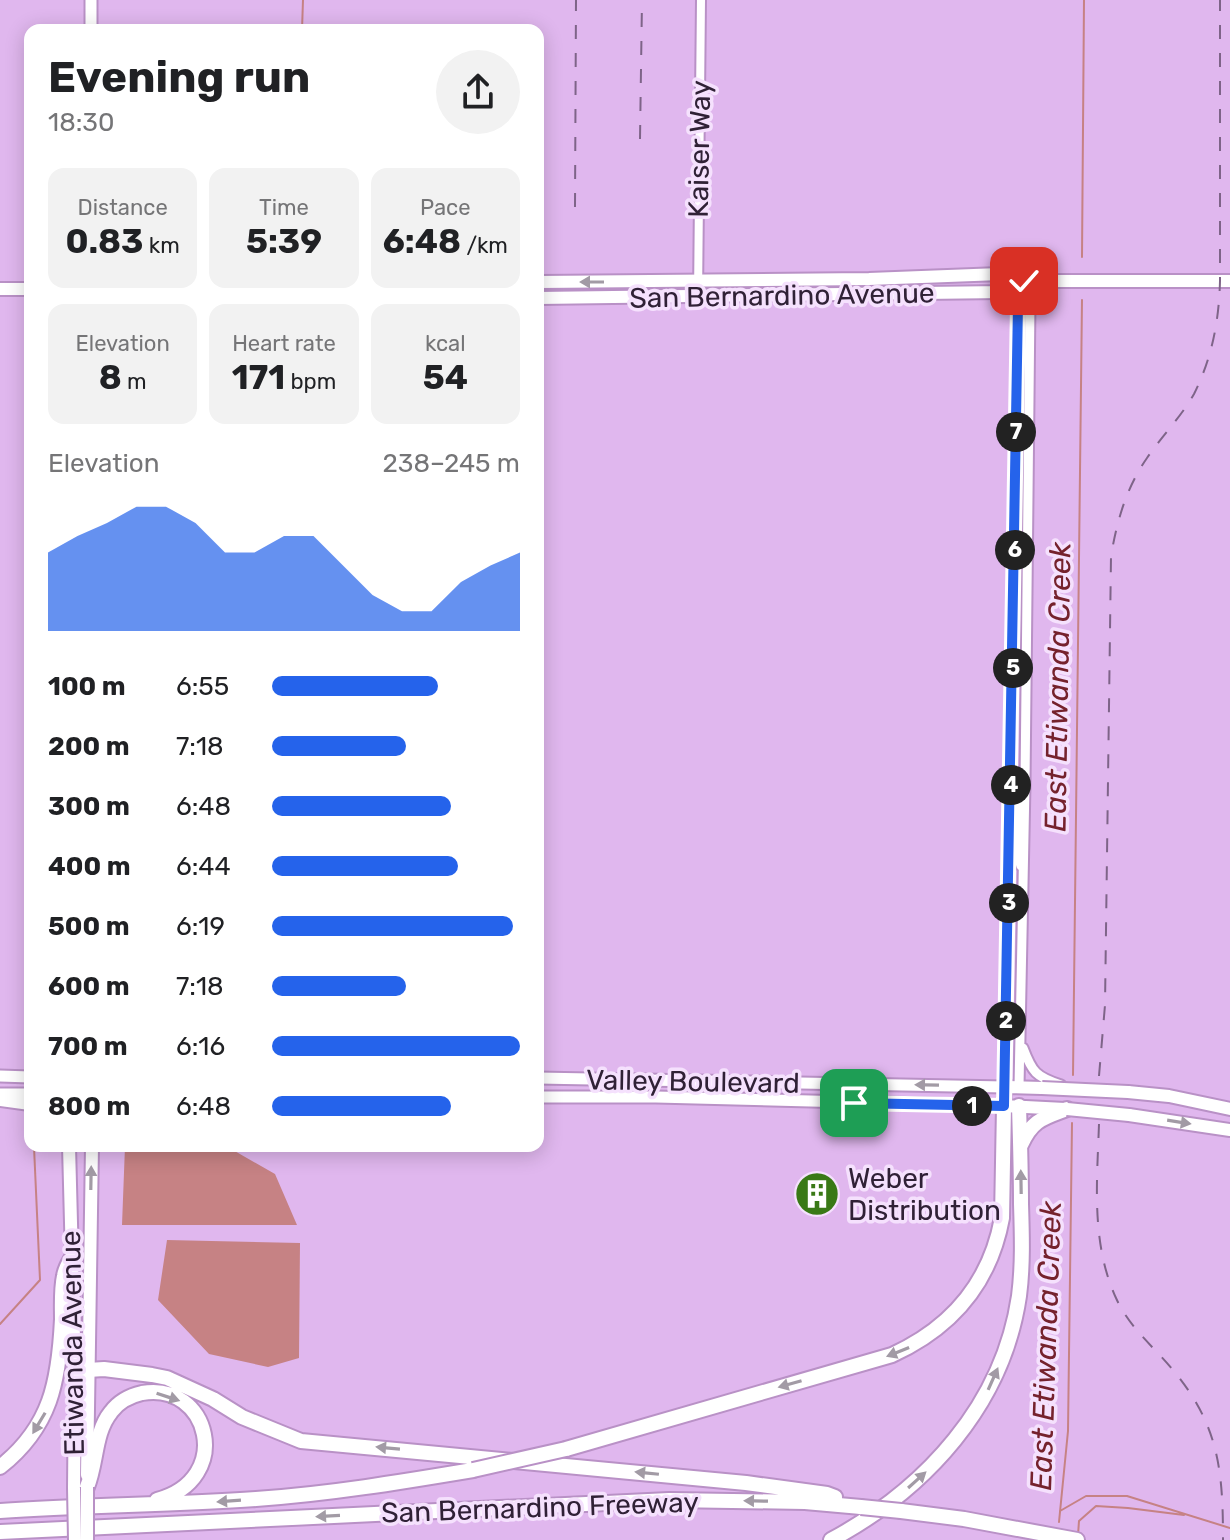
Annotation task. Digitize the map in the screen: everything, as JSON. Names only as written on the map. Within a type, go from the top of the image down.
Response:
[{"type":"highway","points":[[831,1540],[867,1518],[920,1478],[968,1424],[993,1380],[1015,1316],[1021,1274],[1021,1145],[1012,1106]]},
{"type":"highway","points":[[0,1511],[167,1505],[301,1495],[473,1470],[566,1449],[892,1355],[938,1328],[972,1292],[990,1259],[1002,1218],[1012,1106]]},
{"type":"highway","points":[[1021,1145],[1042,1113],[1067,1109]]},
{"type":"highway","points":[[0,1467],[28,1441],[52,1396],[60,1354],[64,1276],[71,1259]]},
{"type":"highway","points":[[82,1373],[125,1371],[167,1378],[213,1399],[242,1417],[301,1441],[746,1483],[827,1494],[861,1507]]},
{"type":"highway","points":[[81,1488],[93,1472],[100,1432],[116,1405],[130,1397],[150,1392],[167,1394],[183,1402],[198,1418],[205,1436],[206,1451],[199,1471],[180,1491],[168,1497],[117,1506]]},
{"type":"highway","name":"San Bernardino Freeway","points":[[0,1532],[669,1500],[805,1502],[861,1507],[964,1519],[1077,1540]]},
{"type":"main road","points":[[91,0],[91,24]]},
{"type":"main road","name":"San Bernardino Avenue","points":[[544,282],[869,279],[1002,274],[1024,281],[1230,281]]},
{"type":"main road","name":"San Bernardino Avenue","points":[[544,298],[1003,292],[1024,281]]},
{"type":"main road","points":[[0,289],[24,289]]},
{"type":"main road","points":[[0,1076],[24,1077]]},
{"type":"main road","name":"Valley Boulevard","points":[[544,1078],[1005,1087],[1042,1083],[1186,1099],[1230,1109]]},
{"type":"main road","points":[[1005,1087],[1012,1106]]},
{"type":"main road","points":[[1012,1106],[1019,1087]]},
{"type":"main road","points":[[0,1097],[24,1095]]},
{"type":"main road","points":[[0,1097],[24,1103]]},
{"type":"main road","name":"Valley Boulevard","points":[[544,1097],[1012,1106],[1042,1113]]},
{"type":"main road","points":[[1067,1109],[1230,1130]]},
{"type":"main road","name":"Etiwanda Avenue","points":[[69,1152],[71,1259],[82,1373]]},
{"type":"main road","name":"Etiwanda Avenue","points":[[75,1540],[81,1488],[82,1373],[92,1152]]},
{"type":"main road","name":"Etiwanda Avenue","points":[[81,1488],[87,1540]]},
{"type":"street","name":"Kaiser Way","points":[[698,297],[701,0]]},
{"type":"street","points":[[1005,1087],[1018,304],[1024,281]]},
{"type":"street","points":[[1019,1087],[1030,302],[1024,281]]},
{"type":"street","points":[[1011,793],[1018,802],[1017,853],[1024,873]]},
{"type":"street","points":[[1021,1041],[1030,1065],[1042,1083]]},
{"type":"shaded area","points":[[125,1152],[236,1152],[275,1174],[297,1225],[122,1225]]},
{"type":"shaded area","points":[[167,1240],[300,1243],[299,1358],[268,1367],[209,1354],[158,1300]]},
{"type":"waterway","points":[[302,24],[303,0]]},
{"type":"waterway","name":"East Etiwanda Creek","points":[[1082,257],[1084,0]]},
{"type":"waterway","name":"East Etiwanda Creek","points":[[1073,1075],[1082,300]]},
{"type":"waterway","name":"East Etiwanda Creek","points":[[1059,1522],[1068,1431],[1072,1123]]},
{"type":"waterway","points":[[0,1324],[40,1280],[34,1152]]},
{"type":"waterway","points":[[1060,1511],[1086,1496],[1127,1496],[1230,1528]]},
{"type":"waterway","points":[[1078,1535],[1079,1521],[1096,1506],[1184,1515]]},
{"type":"railway","points":[[575,207],[576,0]]},
{"type":"railway","points":[[640,139],[642,0]]},
{"type":"railway","points":[[1099,1076],[1105,1005],[1111,556],[1119,518],[1133,481],[1194,394],[1206,367],[1213,339],[1220,281],[1220,0]]},
{"type":"railway","points":[[1099,1124],[1097,1212],[1108,1277],[1128,1318],[1188,1390],[1209,1430],[1222,1492],[1223,1540]]},
{"type":"place","name":"Weber Distribution","points":[[817,1194]]},
{"type":"route","points":[[854,1103],[1004,1106],[1018,304],[1024,281]]}]
